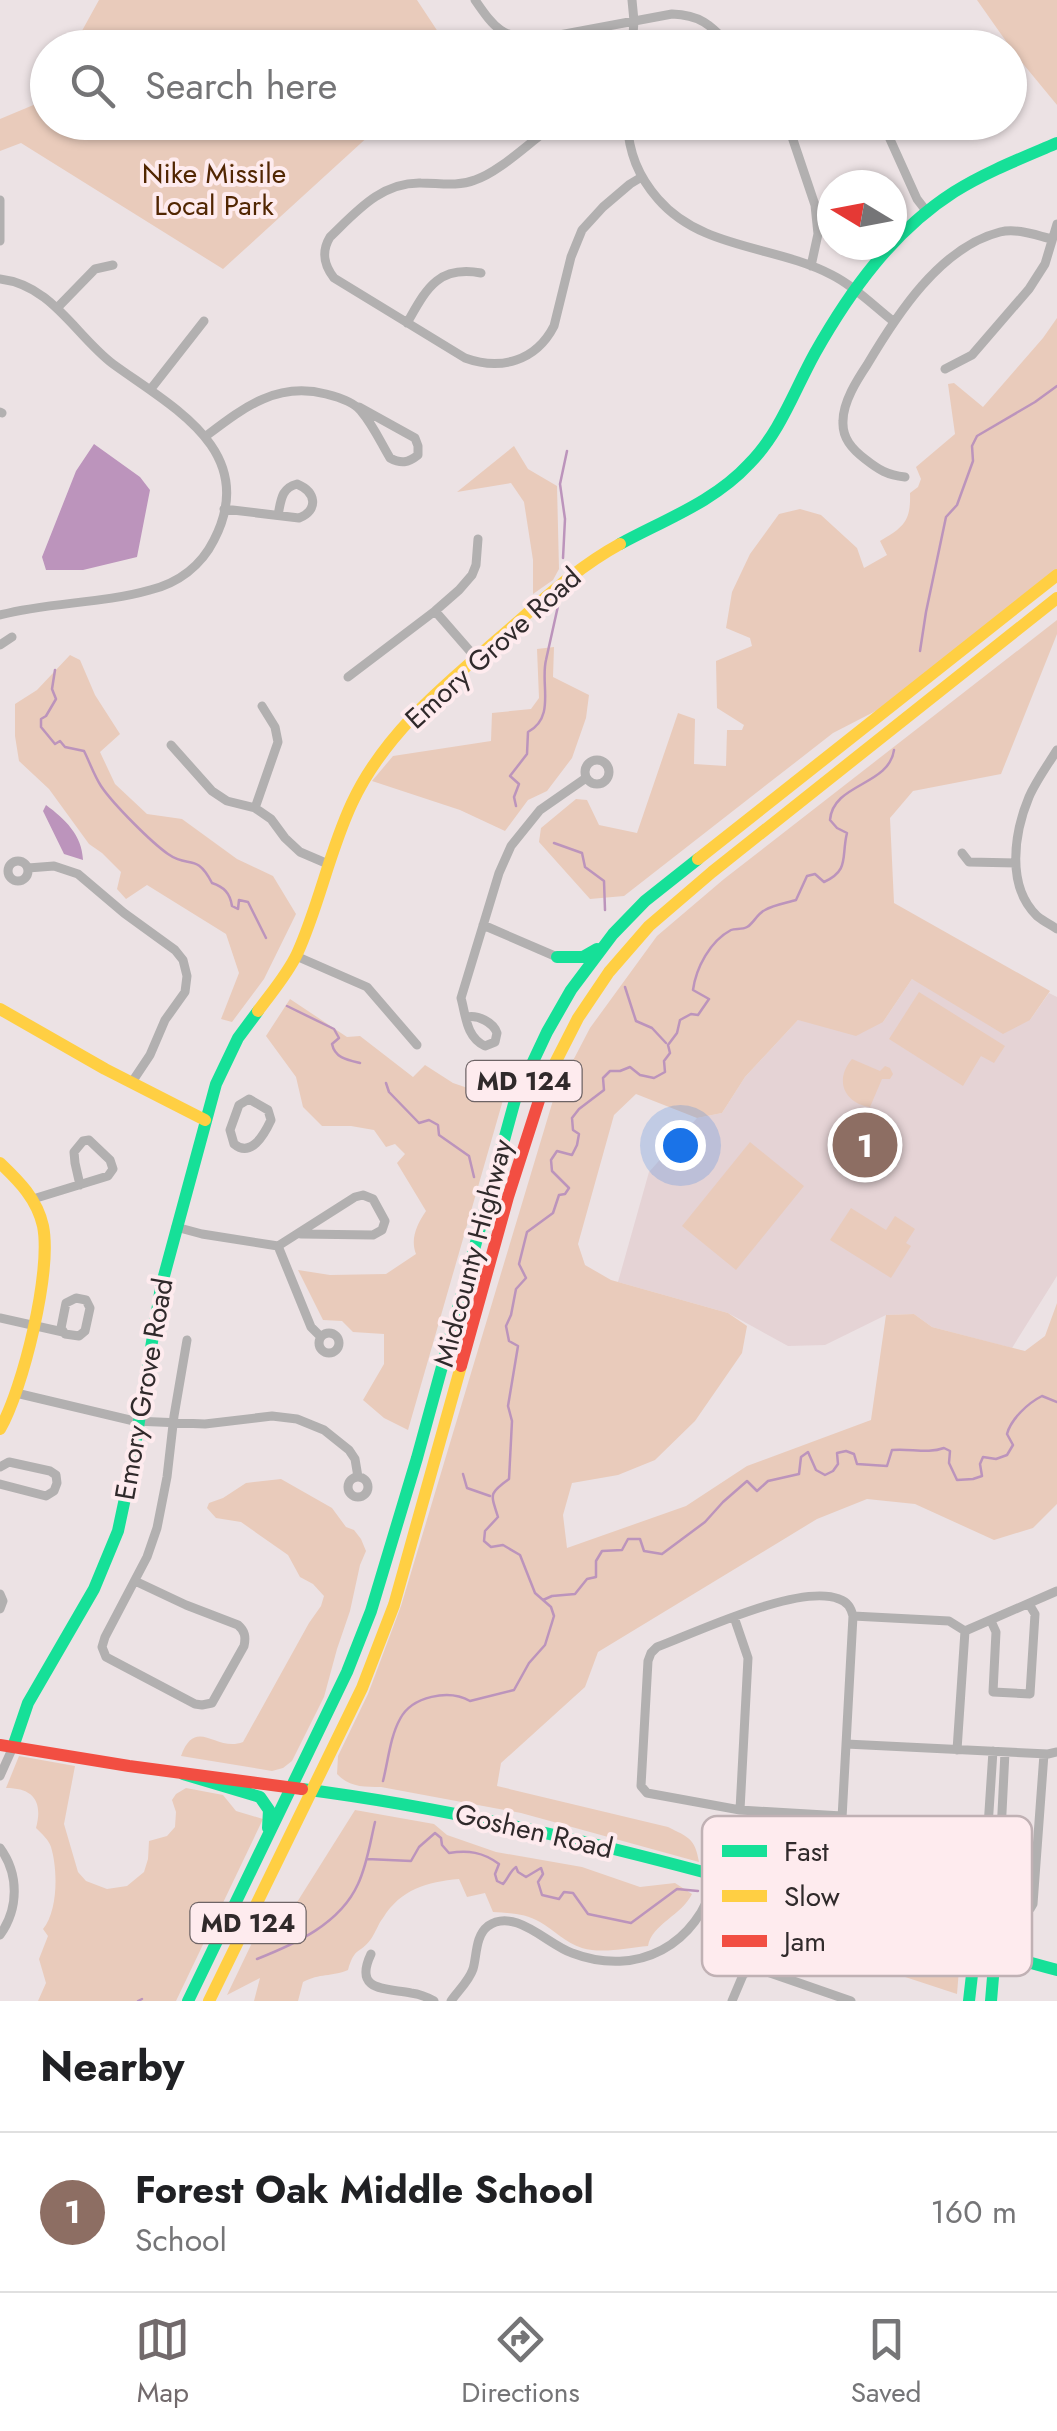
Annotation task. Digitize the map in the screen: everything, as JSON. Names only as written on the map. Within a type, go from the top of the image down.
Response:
[{"type":"street","points":[[475,0],[499,30]]},
{"type":"street","points":[[632,0],[633,30]]},
{"type":"street","points":[[586,30],[672,14],[688,14],[714,30]]},
{"type":"street","points":[[535,140],[475,181],[393,186],[371,198],[326,243],[324,258],[334,278],[465,358],[499,365],[513,363],[536,350],[549,336],[582,230],[602,207],[640,178]]},
{"type":"street","points":[[629,140],[640,178],[666,208],[694,229],[833,275],[893,320]]},
{"type":"street","points":[[792,140],[815,205],[818,234],[810,266]]},
{"type":"street","points":[[890,140],[917,199],[927,212]]},
{"type":"street","name":"Emory Grove Road","points":[[0,1776],[7,1746],[92,1593],[114,1542],[127,1492],[158,1300],[216,1084],[231,1049],[296,956],[348,811],[376,760],[442,686],[589,563],[616,545],[706,500],[749,465],[778,426],[813,356],[853,290],[927,212],[991,171],[1057,144]]},
{"type":"street","points":[[0,200],[0,241]]},
{"type":"street","points":[[945,368],[972,355],[1029,288],[1045,264],[1057,224]]},
{"type":"street","points":[[905,477],[886,475],[858,454],[847,442],[842,425],[844,410],[856,385],[893,320],[946,263],[976,242],[1014,231],[1052,239]]},
{"type":"street","points":[[58,307],[95,270],[113,265]]},
{"type":"street","points":[[407,323],[434,282],[462,270],[481,273]]},
{"type":"street","points":[[0,280],[31,288],[58,307],[94,350],[189,418],[218,456],[226,491],[220,528],[208,552],[173,582],[126,595],[0,614]]},
{"type":"street","points":[[150,390],[204,320]]},
{"type":"street","points":[[206,436],[242,408],[268,395],[307,390],[358,407],[415,438],[418,455],[406,462],[390,458],[358,407]]},
{"type":"street","points":[[224,509],[299,518],[312,510],[311,493],[297,484],[290,486],[281,498],[278,515]]},
{"type":"street","points":[[348,677],[435,611],[472,575],[478,540]]},
{"type":"street","name":"Midcounty Highway","points":[[188,2001],[347,1672],[371,1611],[515,1100],[546,1032],[571,990],[602,947],[657,892],[1057,575]]},
{"type":"street","name":"Midcounty Highway","points":[[209,2001],[362,1688],[394,1604],[508,1196],[543,1088],[578,1018],[608,972],[650,926],[712,872],[1057,598]]},
{"type":"street","points":[[435,611],[476,658]]},
{"type":"street","points":[[0,645],[12,636]]},
{"type":"street","points":[[255,808],[278,742],[275,727],[262,706]]},
{"type":"street","points":[[171,745],[212,792],[227,801],[255,808],[271,819],[300,852],[328,864]]},
{"type":"street","points":[[1057,750],[1030,795],[1016,841],[1019,886],[1037,916],[1057,929]]},
{"type":"street","points":[[467,1017],[461,994],[499,873],[521,832],[540,810],[586,778]]},
{"type":"street","points":[[962,853],[968,862],[1016,863]]},
{"type":"street","points":[[28,868],[54,866],[78,874],[175,950],[185,964],[185,992],[162,1023],[150,1054],[132,1082]]},
{"type":"street","points":[[483,925],[563,967],[571,990]]},
{"type":"street","points":[[563,967],[602,947]]},
{"type":"street","points":[[296,956],[367,987],[417,1045]]},
{"type":"street","points":[[0,1009],[132,1082],[206,1120],[231,1128]]},
{"type":"street","points":[[244,1100],[256,1102],[271,1115],[269,1126],[248,1150],[235,1147],[231,1128],[244,1100]]},
{"type":"street","points":[[33,1199],[108,1176],[113,1169],[110,1160],[89,1140],[79,1144],[74,1154],[80,1184]]},
{"type":"street","points":[[0,1163],[17,1177],[33,1199],[44,1224],[47,1254],[16,1394],[0,1430]]},
{"type":"street","points":[[176,1227],[278,1246],[358,1196],[372,1199],[384,1218],[382,1230],[374,1235],[301,1234]]},
{"type":"street","points":[[278,1246],[311,1327],[320,1337]]},
{"type":"street","points":[[0,1318],[78,1336],[84,1333],[90,1308],[87,1301],[76,1298],[67,1302],[63,1332]]},
{"type":"street","name":"Emory Grove Road","points":[[135,1581],[239,1626],[244,1633],[244,1646],[214,1700],[202,1706],[195,1704],[103,1652],[103,1642],[149,1552],[162,1510],[187,1340]]},
{"type":"street","points":[[16,1394],[139,1422],[210,1424],[275,1416],[297,1419],[324,1430],[349,1450],[358,1477]]},
{"type":"street","points":[[0,1467],[9,1462],[50,1471],[57,1484],[46,1496],[0,1484]]},
{"type":"street","points":[[964,1631],[1057,1590]]},
{"type":"street","points":[[0,1594],[0,1609]]},
{"type":"street","points":[[815,1597],[843,1600],[852,1610],[842,1816],[740,1810],[651,1795],[643,1790],[651,1653],[657,1647],[734,1617],[815,1597]]},
{"type":"street","points":[[991,1621],[996,1632],[993,1692],[1030,1694],[1034,1614],[1029,1604]]},
{"type":"street","points":[[854,1616],[949,1621],[964,1631]]},
{"type":"street","points":[[734,1617],[748,1658],[740,1810]]},
{"type":"street","points":[[958,1750],[964,1631]]},
{"type":"street","points":[[846,1744],[1057,1752]]},
{"type":"street","name":"Goshen Road","points":[[7,1746],[384,1800],[529,1828],[702,1874]]},
{"type":"street","points":[[992,1816],[999,1751]]},
{"type":"street","points":[[998,1816],[999,1751]]},
{"type":"street","points":[[1032,1904],[1044,1754]]},
{"type":"street","points":[[183,1774],[260,1797],[269,1810],[268,1836]]},
{"type":"street","points":[[0,1848],[12,1872],[14,1889],[12,1911],[0,1935]]},
{"type":"street","points":[[451,2001],[470,1976],[482,1932],[492,1924],[527,1926],[570,1953],[601,1960],[631,1960],[650,1956],[676,1942],[702,1911]]},
{"type":"street","points":[[371,1954],[366,1976],[373,1986],[412,1992],[434,2001]]},
{"type":"street","name":"Goshen Road","points":[[1032,1963],[1057,1970]]},
{"type":"street","points":[[732,2001],[743,1976]]},
{"type":"street","points":[[779,1976],[851,2001]]},
{"type":"street","points":[[968,2001],[971,1976]]},
{"type":"street","points":[[991,2001],[993,1976]]},
{"type":"shaded area","points":[[94,444],[140,477],[150,490],[137,557],[83,570],[46,570],[42,557],[76,471]]},
{"type":"shaded area","points":[[46,805],[71,828],[83,860],[64,854],[43,811]]},
{"type":"shaded area","points":[[912,979],[1030,1020],[1049,993],[1057,997],[1057,1276],[1012,1348],[932,1327],[914,1314],[886,1315],[825,1345],[788,1346],[728,1313],[618,1282],[649,1172],[697,1118],[722,1113],[745,1077],[798,1020],[883,1022]]},
{"type":"green space","points":[[99,0],[417,0],[437,30],[82,30]]},
{"type":"green space","points":[[977,0],[1057,0],[1057,105],[1027,69],[1027,30],[998,30]]},
{"type":"green space","name":"Nike Missile Local Park","points":[[30,106],[30,140],[364,140],[223,269],[21,143],[0,151],[0,119]]},
{"type":"green space","points":[[1057,318],[1057,575],[897,700],[833,733],[624,896],[590,899],[539,842],[541,828],[576,799],[587,800],[599,825],[637,833],[678,713],[695,719],[694,764],[726,766],[727,730],[742,730],[744,725],[717,708],[716,661],[752,646],[750,638],[726,628],[732,592],[750,554],[779,514],[800,509],[821,515],[857,548],[864,568],[887,555],[880,541],[907,517],[910,493],[921,479],[916,467],[955,434],[948,384],[954,383],[983,407]]},
{"type":"green space","points":[[514,446],[528,469],[557,486],[559,569],[553,580],[533,594],[533,560],[524,502],[511,483],[457,492]]},
{"type":"green space","points":[[1057,620],[1057,634],[1001,774],[913,791],[890,818],[894,903],[1050,991],[1030,1020],[1003,1034],[912,979],[883,1022],[856,1036],[798,1020],[745,1077],[722,1113],[697,1118],[636,1094],[614,1115],[578,1244],[585,1265],[611,1280],[728,1313],[747,1326],[742,1353],[695,1421],[655,1460],[618,1475],[572,1483],[563,1515],[567,1548],[686,1506],[747,1466],[871,1420],[886,1315],[914,1314],[932,1327],[1025,1351],[1045,1336],[1057,1303],[1057,1504],[1033,1528],[994,1540],[915,1504],[867,1499],[817,1519],[598,1652],[585,1687],[501,1763],[497,1786],[668,1827],[690,1839],[699,1862],[521,1813],[347,1782],[337,1774],[338,1756],[368,1694],[401,1606],[554,1097],[590,1028],[657,936],[724,879]]},
{"type":"green space","points":[[554,647],[553,677],[589,695],[586,718],[572,758],[547,791],[528,800],[505,831],[460,810],[372,781],[393,756],[491,741],[492,713],[531,709],[539,698],[537,649]]},
{"type":"green space","points":[[70,655],[80,660],[95,695],[120,734],[100,752],[115,784],[147,814],[182,819],[237,859],[273,876],[296,914],[264,979],[232,1022],[221,1019],[239,973],[226,934],[147,885],[126,899],[117,889],[121,872],[89,844],[49,789],[19,761],[15,704],[37,690]]},
{"type":"green space","points":[[919,992],[1005,1046],[994,1063],[981,1056],[963,1086],[889,1039]]},
{"type":"green space","points":[[290,999],[347,1037],[360,1036],[413,1077],[425,1065],[453,1083],[503,1100],[408,1430],[384,1418],[363,1400],[384,1364],[384,1334],[353,1332],[342,1321],[323,1320],[298,1270],[330,1275],[386,1274],[416,1254],[415,1232],[426,1211],[397,1163],[405,1154],[395,1144],[386,1147],[374,1130],[322,1126],[303,1107],[296,1077],[266,1036]]},
{"type":"green space","points":[[852,1059],[880,1071],[885,1066],[893,1074],[890,1079],[882,1079],[870,1107],[854,1101],[845,1089],[844,1075]]},
{"type":"green space","points":[[750,1142],[804,1186],[736,1270],[682,1226]]},
{"type":"green space","points":[[851,1208],[886,1230],[895,1216],[915,1229],[906,1243],[911,1246],[891,1278],[830,1240]]},
{"type":"green space","points":[[281,1479],[332,1508],[346,1527],[354,1530],[366,1551],[324,1697],[292,1761],[283,1768],[272,1771],[181,1756],[187,1744],[200,1736],[224,1743],[243,1742],[321,1606],[324,1596],[300,1577],[288,1555],[241,1522],[216,1518],[207,1508],[209,1503],[246,1483]]},
{"type":"green space","points":[[19,1756],[75,1766],[64,1824],[78,1872],[86,1881],[107,1889],[127,1886],[144,1872],[149,1841],[167,1836],[175,1827],[172,1800],[186,1788],[223,1795],[236,1811],[263,1819],[176,2001],[38,2001],[46,1983],[39,1959],[48,1936],[43,1929],[52,1912],[55,1867],[50,1844],[36,1828],[38,1811],[34,1798],[6,1788]]},
{"type":"green space","points":[[355,1810],[434,1824],[447,1835],[496,1852],[582,1867],[640,1887],[675,1883],[692,1894],[655,1932],[648,1946],[590,1950],[576,1946],[529,1917],[493,1912],[485,1893],[467,1897],[459,1879],[436,1882],[398,1900],[371,1939],[355,1954],[348,1970],[303,1982],[298,2001],[254,2001],[260,1978],[227,1995],[262,1922],[294,1907]]},
{"type":"green space","points":[[902,1976],[958,1976],[957,1994]]},
{"type":"waterway","points":[[920,651],[946,517],[957,505],[973,461],[972,446],[977,436],[1057,386]]},
{"type":"waterway","points":[[563,558],[565,519],[560,484],[567,451]]},
{"type":"waterway","points":[[516,806],[514,797],[519,784],[510,776],[527,754],[528,732],[542,718],[545,669],[558,606]]},
{"type":"waterway","points":[[55,670],[52,689],[56,699],[41,719],[41,727],[55,744],[60,741],[65,747],[84,751],[107,794],[161,848],[175,858],[197,864],[212,883],[226,891],[232,906],[238,909],[239,900],[248,902],[266,938]]},
{"type":"waterway","points":[[383,1781],[394,1734],[406,1711],[422,1700],[442,1695],[470,1701],[514,1690],[545,1645],[554,1616],[551,1607],[535,1593],[520,1555],[503,1545],[491,1547],[484,1541],[485,1531],[498,1517],[493,1495],[509,1479],[512,1421],[508,1406],[518,1346],[509,1341],[506,1326],[516,1289],[526,1278],[519,1264],[527,1232],[553,1213],[559,1195],[569,1188],[552,1171],[551,1160],[557,1151],[572,1155],[579,1134],[573,1130],[572,1118],[604,1090],[603,1078],[610,1071],[630,1067],[640,1075],[654,1078],[665,1072],[668,1045],[680,1020],[698,1015],[709,999],[693,990],[701,964],[717,941],[731,930],[747,927],[768,908],[796,900],[807,876],[815,874],[824,882],[838,873],[847,833],[830,820],[833,808],[850,791],[882,771],[894,750]]},
{"type":"waterway","points":[[554,843],[582,853],[585,867],[604,881],[605,910]]},
{"type":"waterway","points":[[625,987],[636,1021],[652,1028],[666,1043]]},
{"type":"waterway","points":[[287,1006],[334,1029],[339,1038],[332,1044],[336,1052],[360,1063]]},
{"type":"waterway","points":[[386,1083],[389,1092],[419,1123],[429,1120],[438,1125],[439,1135],[469,1156],[474,1177]]},
{"type":"waterway","points":[[543,1600],[575,1594],[587,1579],[596,1577],[596,1561],[602,1551],[622,1550],[628,1539],[640,1539],[644,1551],[662,1554],[705,1522],[747,1481],[757,1491],[768,1481],[799,1474],[801,1457],[808,1452],[816,1470],[825,1475],[838,1464],[837,1453],[854,1454],[857,1464],[887,1466],[892,1450],[944,1448],[950,1451],[949,1463],[957,1480],[973,1479],[982,1476],[983,1457],[996,1459],[1007,1455],[1013,1445],[1007,1434],[1009,1428],[1026,1407],[1042,1396],[1057,1402]]},
{"type":"waterway","points":[[463,1474],[467,1488],[490,1496]]},
{"type":"waterway","points":[[257,1959],[301,1939],[340,1910],[361,1877],[375,1822]]},
{"type":"waterway","points":[[367,1859],[411,1861],[419,1847],[435,1833],[449,1853],[475,1853],[499,1864],[495,1874],[503,1884],[516,1867],[526,1877],[541,1868],[543,1874],[538,1882],[542,1895],[559,1899],[564,1892],[573,1893],[588,1914],[631,1923],[677,1889],[698,1891]]},
{"type":"waterway","points":[[138,2001],[142,1999]]},
{"type":"traffic: fast","points":[[620,544],[704,500],[760,452],[843,307],[911,225],[966,185],[1057,143]]},
{"type":"traffic: fast","points":[[188,2001],[347,1672],[371,1611],[515,1100],[571,990],[613,934],[645,901],[698,859]]},
{"type":"traffic: fast","points":[[557,957],[583,957],[597,949]]},
{"type":"traffic: fast","points":[[13,1747],[28,1703],[94,1589],[118,1531],[161,1287],[216,1084],[238,1038],[258,1011]]},
{"type":"traffic: fast","points":[[183,1774],[260,1797],[269,1810],[268,1828]]},
{"type":"traffic: fast","points":[[302,1789],[493,1822],[702,1872]]},
{"type":"traffic: fast","points":[[1032,1963],[1057,1970]]},
{"type":"traffic: fast","points":[[969,2001],[972,1976]]},
{"type":"traffic: fast","points":[[991,2001],[993,1976]]},
{"type":"traffic: slow","points":[[258,1011],[297,954],[352,803],[382,754],[419,710],[461,671],[560,586],[620,544]]},
{"type":"traffic: slow","points":[[698,859],[1057,575]]},
{"type":"traffic: slow","points":[[550,1073],[578,1018],[609,972],[649,926],[1057,598]]},
{"type":"traffic: slow","points":[[0,1009],[205,1120]]},
{"type":"traffic: slow","points":[[0,1163],[32,1199],[43,1226],[45,1246],[34,1329],[18,1387],[0,1429]]},
{"type":"traffic: slow","points":[[209,2001],[362,1688],[394,1605],[461,1366]]},
{"type":"traffic: jam","points":[[461,1366],[508,1197],[550,1073]]},
{"type":"traffic: jam","points":[[0,1745],[302,1789]]},
{"type":"place","name":"Forest Oak Middle School","points":[[865,1145]]}]
